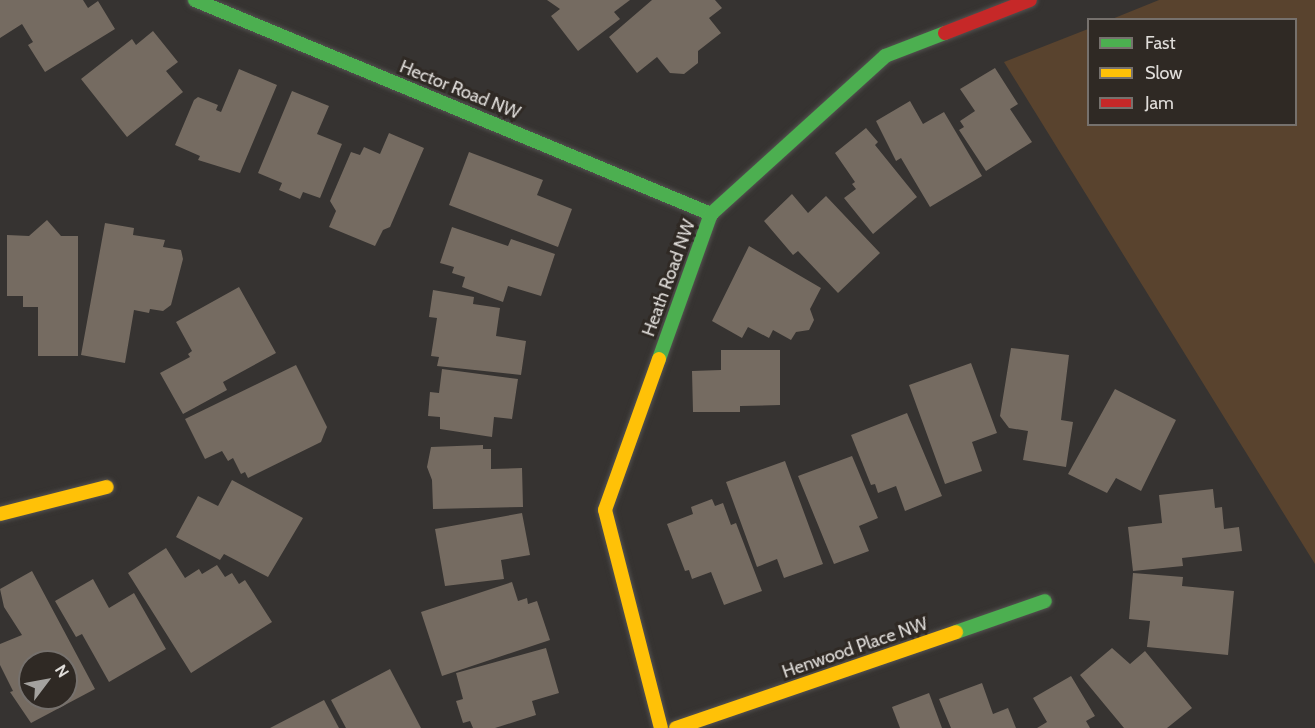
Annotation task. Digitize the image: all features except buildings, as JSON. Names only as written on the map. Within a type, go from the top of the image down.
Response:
[{"type":"street","name":"Hector Road NW","points":[[195,0],[711,214]]},
{"type":"street","name":"Heath Road NW","points":[[662,728],[606,510],[711,214],[885,56],[1030,0]]},
{"type":"street","points":[[0,514],[107,487]]},
{"type":"street","name":"Henwood Place NW","points":[[676,728],[1045,601]]},
{"type":"shaded area","points":[[1159,0],[1315,0],[1315,564],[1004,62],[1087,29],[1087,126],[1297,126],[1297,18],[1114,18]]},
{"type":"traffic: fast","points":[[195,0],[711,214]]},
{"type":"traffic: fast","points":[[659,359],[711,214],[885,56],[945,33]]},
{"type":"traffic: fast","points":[[956,632],[1045,601]]},
{"type":"traffic: slow","points":[[659,359],[605,510],[661,728]]},
{"type":"traffic: slow","points":[[0,514],[107,487]]},
{"type":"traffic: slow","points":[[676,728],[956,632]]},
{"type":"traffic: jam","points":[[945,33],[1030,0]]}]
